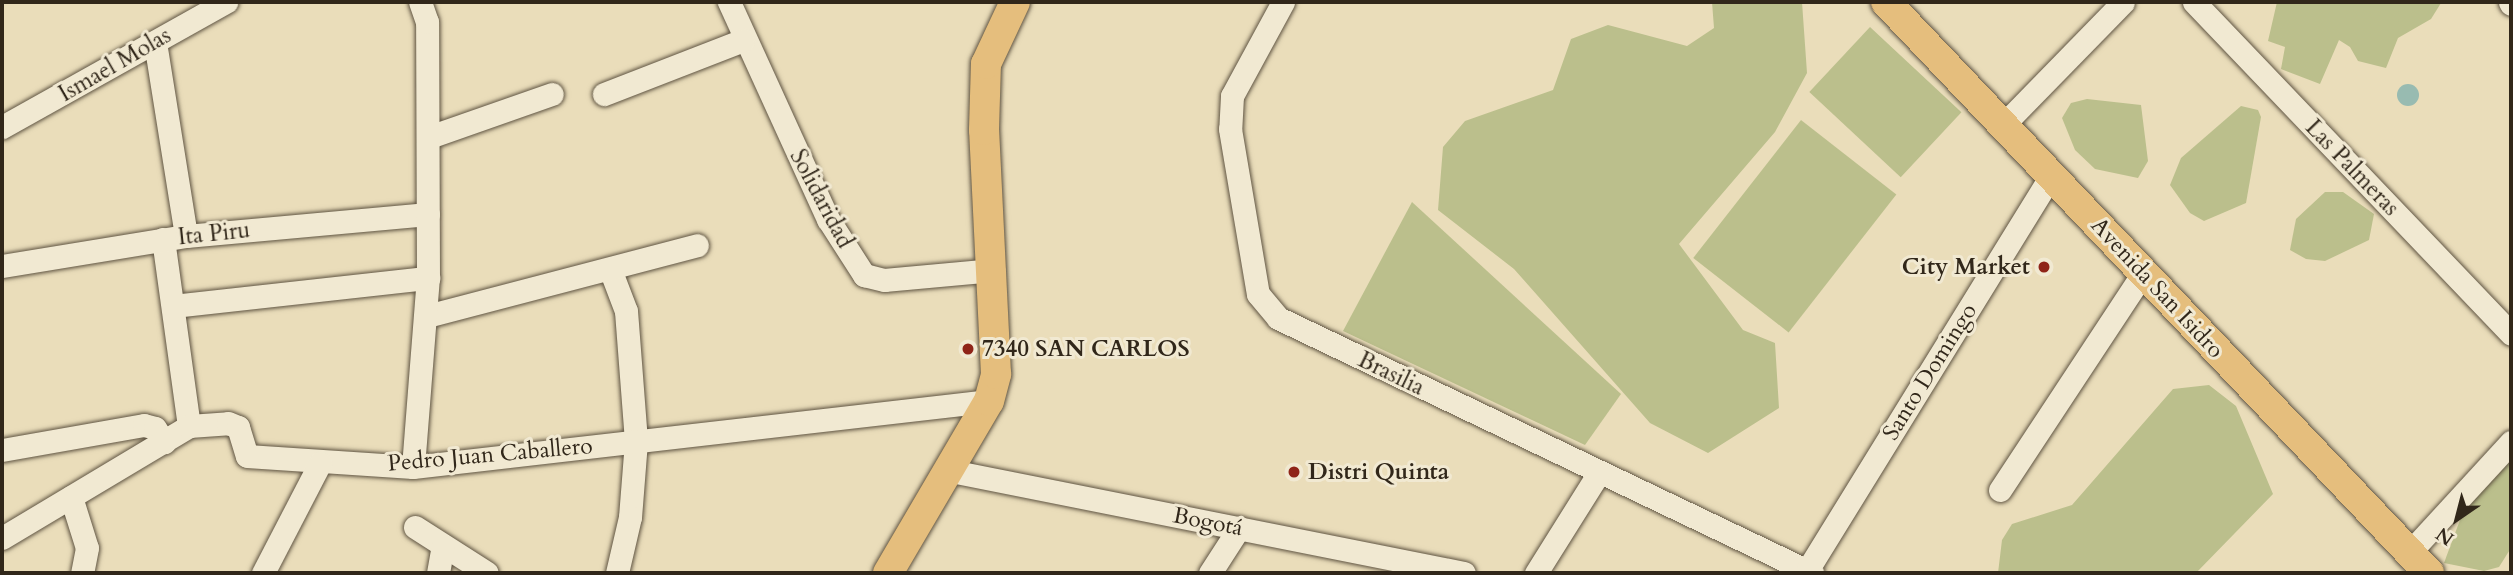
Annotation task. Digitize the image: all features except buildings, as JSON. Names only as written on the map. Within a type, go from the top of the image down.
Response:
[{"type":"main road","points":[[888,573],[951,471],[989,401],[998,350],[984,130],[986,64],[1015,2]]},
{"type":"main road","name":"Avenida San Isidro","points":[[1886,2],[2052,174],[2142,275],[2419,563]]},
{"type":"street","name":"Ismael Molas","points":[[2,127],[226,2]]},
{"type":"street","points":[[413,467],[428,278],[427,22],[420,2]]},
{"type":"street","name":"Solidaridad","points":[[729,2],[743,40],[828,219],[864,275],[884,280],[994,270]]},
{"type":"street","name":"Brasilia","points":[[1283,2],[1231,96],[1230,129],[1258,294],[1278,318],[1598,474],[1810,571]]},
{"type":"street","points":[[2004,124],[2123,2]]},
{"type":"street","name":"Las Palmeras","points":[[2193,2],[2511,334]]},
{"type":"street","points":[[604,94],[743,40]]},
{"type":"street","points":[[155,41],[186,236]]},
{"type":"street","points":[[429,137],[552,94]]},
{"type":"street","name":"Santo Domingo","points":[[1810,571],[2052,174]]},
{"type":"street","name":"Ita Piru","points":[[2,267],[186,236],[428,214]]},
{"type":"street","points":[[163,239],[188,426]]},
{"type":"street","points":[[427,316],[697,245]]},
{"type":"street","points":[[610,269],[626,311],[636,441],[630,517],[617,573]]},
{"type":"street","points":[[2000,490],[2142,275]]},
{"type":"street","points":[[173,306],[428,278]]},
{"type":"street","name":"Pedro Juan Caballero","points":[[2,538],[188,426],[228,423],[238,427],[247,456],[320,463],[413,467],[989,401]]},
{"type":"street","points":[[2,450],[144,425],[155,428],[164,442]]},
{"type":"street","points":[[2419,563],[2511,442]]},
{"type":"street","points":[[263,573],[320,463]]},
{"type":"street","name":"Bogotá","points":[[951,471],[1464,573]]},
{"type":"street","points":[[1536,573],[1598,474]]},
{"type":"street","points":[[71,497],[87,548],[82,573]]},
{"type":"street","points":[[415,527],[487,573]]},
{"type":"street","points":[[1210,573],[1239,528]]},
{"type":"street","points":[[438,573],[443,545]]},
{"type":"green space","points":[[1712,2],[1802,2],[1807,73],[1775,132],[1679,244],[1743,330],[1775,343],[1779,408],[1708,453],[1650,423],[1514,269],[1438,210],[1443,147],[1465,121],[1553,90],[1571,39],[1608,25],[1687,46],[1714,28]]},
{"type":"green space","points":[[2277,2],[2441,3],[2431,19],[2398,38],[2386,68],[2358,61],[2350,47],[2339,40],[2320,84],[2281,69],[2285,47],[2268,41]]},
{"type":"green space","points":[[1870,27],[1961,112],[1901,177],[1809,92]]},
{"type":"green space","points":[[2087,99],[2141,105],[2148,161],[2138,178],[2095,169],[2075,150],[2062,118],[2071,103]]},
{"type":"green space","points":[[2241,106],[2258,110],[2261,117],[2246,203],[2204,221],[2190,213],[2170,185],[2181,158]]},
{"type":"green space","points":[[1801,120],[1896,194],[1789,332],[1693,258]]},
{"type":"green space","points":[[2325,192],[2343,192],[2374,214],[2369,240],[2325,261],[2306,259],[2290,250],[2296,219]]},
{"type":"green space","points":[[1412,202],[1621,394],[1585,445],[1343,331]]},
{"type":"green space","points":[[2209,385],[2236,406],[2273,494],[2196,573],[1998,573],[2002,540],[2012,524],[2072,505],[2173,389]]},
{"type":"green space","points":[[2511,456],[2511,548],[2499,567],[2484,571],[2444,563],[2470,493]]},
{"type":"water","points":[[2408,84],[2416,87],[2419,95],[2416,103],[2408,106],[2400,103],[2397,95],[2400,87]]},
{"type":"place","name":"City Market","points":[[2044,267]]},
{"type":"place","name":"7340 SAN CARLOS","points":[[968,349]]},
{"type":"place","name":"Distri Quinta","points":[[1294,472]]}]
